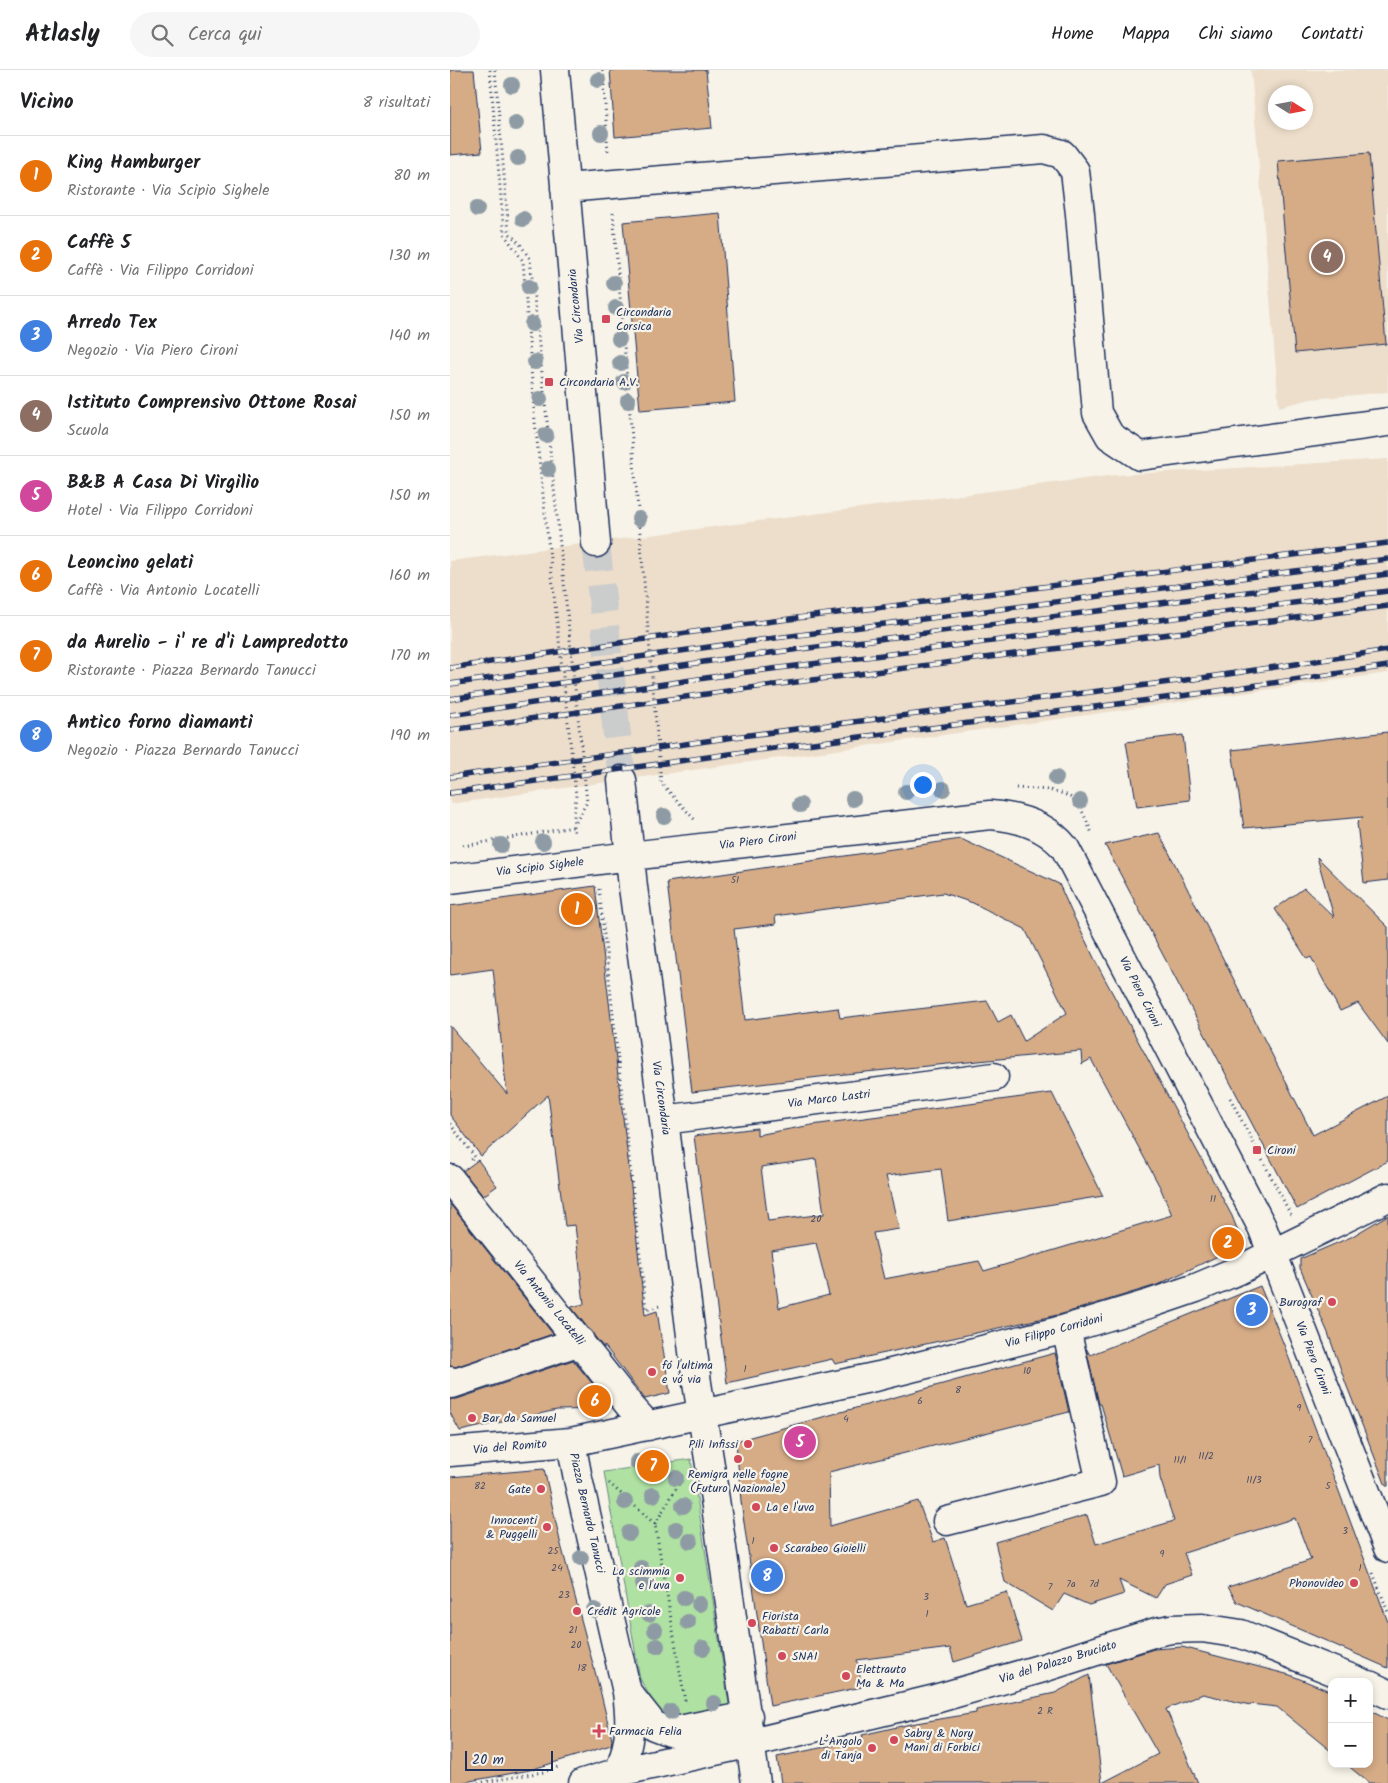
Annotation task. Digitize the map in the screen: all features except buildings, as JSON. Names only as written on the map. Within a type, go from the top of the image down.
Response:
[{"type":"street","name":"Via Circondaria","points":[[555,70],[596,543]]},
{"type":"street","points":[[565,188],[1044,149],[1062,154],[1075,172],[1097,413],[1110,436],[1140,456],[1388,422]]},
{"type":"street","name":"Via Circondaria","points":[[622,780],[697,1383],[703,1414]]},
{"type":"street","name":"Via Piero Cironi","points":[[630,856],[990,815],[1013,818],[1049,833],[1058,839],[1066,848],[1262,1227],[1388,1548]]},
{"type":"street","name":"Via Scipio Sighele","points":[[450,879],[630,856]]},
{"type":"street","name":"Via Marco Lastri","points":[[664,1120],[994,1077]]},
{"type":"street","name":"Via Antonio Locatelli","points":[[450,1179],[630,1406],[648,1426]]},
{"type":"street","name":"Via Filippo Corridoni","points":[[703,1414],[878,1376],[1066,1329],[1150,1304],[1196,1288],[1273,1254],[1388,1197]]},
{"type":"street","points":[[947,1521],[1101,1482],[1066,1329]]},
{"type":"street","points":[[450,1382],[452,1384],[580,1341]]},
{"type":"street","points":[[703,1414],[752,1743],[756,1783]]},
{"type":"street","name":"Piazza Bernardo Tanucci","points":[[619,1772],[629,1741],[630,1717],[627,1692],[571,1442],[703,1414]]},
{"type":"street","name":"Via del Romito","points":[[450,1452],[571,1442]]},
{"type":"street","name":"Via del Palazzo Bruciato","points":[[752,1743],[935,1699],[1171,1629],[1202,1628],[1241,1634],[1350,1678]]},
{"type":"street","points":[[1373,1687],[1388,1694]]},
{"type":"street","name":"Piazza Bernardo Tanucci","points":[[627,1692],[654,1726],[670,1732],[748,1716]]},
{"type":"street","points":[[583,1783],[619,1772],[752,1743]]},
{"type":"path","points":[[490,70],[504,234],[523,261],[535,422],[576,795],[574,827]]},
{"type":"path","points":[[495,70],[509,232],[530,259],[587,802],[574,827]]},
{"type":"path","points":[[603,70],[608,153]]},
{"type":"path","points":[[613,213],[661,783],[697,822]]},
{"type":"path","points":[[1013,788],[1046,789],[1067,795],[1076,801],[1094,836]]},
{"type":"path","points":[[460,847],[574,827]]},
{"type":"path","points":[[598,881],[646,1309],[660,1306],[661,1315]]},
{"type":"path","points":[[1226,1089],[1293,1221]]},
{"type":"path","points":[[656,1524],[684,1476]]},
{"type":"path","points":[[605,1480],[656,1524],[686,1701]]},
{"type":"path","points":[[478,1783],[543,1772],[561,1766]]},
{"type":"path","points":[[1386,1783],[1388,1779]]},
{"type":"shaded area","points":[[1251,70],[1388,70],[1388,392],[1311,399],[1279,407]]},
{"type":"shaded area","points":[[1388,459],[1388,673],[450,804],[450,561],[1115,475]]},
{"type":"green space","points":[[691,1459],[729,1704],[726,1710],[663,1719],[640,1679],[604,1472]]},
{"type":"tunnel","points":[[596,543],[622,780]]},
{"type":"railway","points":[[450,668],[734,626],[1388,543]]},
{"type":"railway","points":[[450,684],[737,643],[1388,559]]},
{"type":"railway","points":[[450,699],[738,657],[1388,574]]},
{"type":"railway","points":[[450,715],[740,673],[1388,591]]},
{"type":"railway","points":[[450,730],[742,689],[1388,606]]},
{"type":"railway","points":[[450,777],[749,735],[1202,678],[1388,650]]},
{"type":"railway","points":[[450,793],[751,751],[1204,693],[1388,666]]},
{"type":"place","name":"Istituto Comprensivo Ottone Rosai","points":[[1327,257]]},
{"type":"place","name":"Circondaria Corsica","points":[[606,319]]},
{"type":"place","name":"Circondaria A.V.","points":[[549,382]]},
{"type":"place","name":"King Hamburger","points":[[577,909]]},
{"type":"place","name":"Cironi","points":[[1257,1150]]},
{"type":"place","name":"Caffè 5","points":[[1228,1243]]},
{"type":"place","name":"Burograf","points":[[1332,1302]]},
{"type":"place","name":"Arredo Tex","points":[[1252,1310]]},
{"type":"place","name":"fó l'ultima e vó via","points":[[652,1372]]},
{"type":"place","name":"Leoncino gelati","points":[[595,1401]]},
{"type":"place","name":"Bar da Samuel","points":[[472,1418]]},
{"type":"place","name":"B&B A Casa Di Virgilio","points":[[800,1442]]},
{"type":"place","name":"Pili Infissi","points":[[748,1444]]},
{"type":"place","name":"Remigra nelle fogne (Futuro Nazionale)","points":[[738,1459]]},
{"type":"place","name":"da Aurelio - i' re d'i Lampredotto","points":[[653,1466]]},
{"type":"place","name":"Gate","points":[[541,1489]]},
{"type":"place","name":"La e l'uva","points":[[756,1507]]},
{"type":"place","name":"Innocenti & Puggelli","points":[[547,1527]]},
{"type":"place","name":"Scarabeo Gioielli","points":[[774,1548]]},
{"type":"place","name":"Antico forno diamanti","points":[[767,1576]]},
{"type":"place","name":"La scimmia e l'uva","points":[[680,1578]]},
{"type":"place","name":"Phonovideo","points":[[1354,1583]]},
{"type":"place","name":"Crédit Agricole","points":[[577,1611]]},
{"type":"place","name":"Fiorista Rabatti Carla","points":[[752,1623]]},
{"type":"place","name":"SNAI","points":[[782,1656]]},
{"type":"place","name":"Elettrauto Ma & Ma","points":[[846,1676]]},
{"type":"place","name":"Farmacia Felia","points":[[599,1731]]},
{"type":"place","name":"Sabry & Nory Mani di Forbici","points":[[894,1740]]},
{"type":"place","name":"L’Angolo di Tanja","points":[[872,1748]]}]
